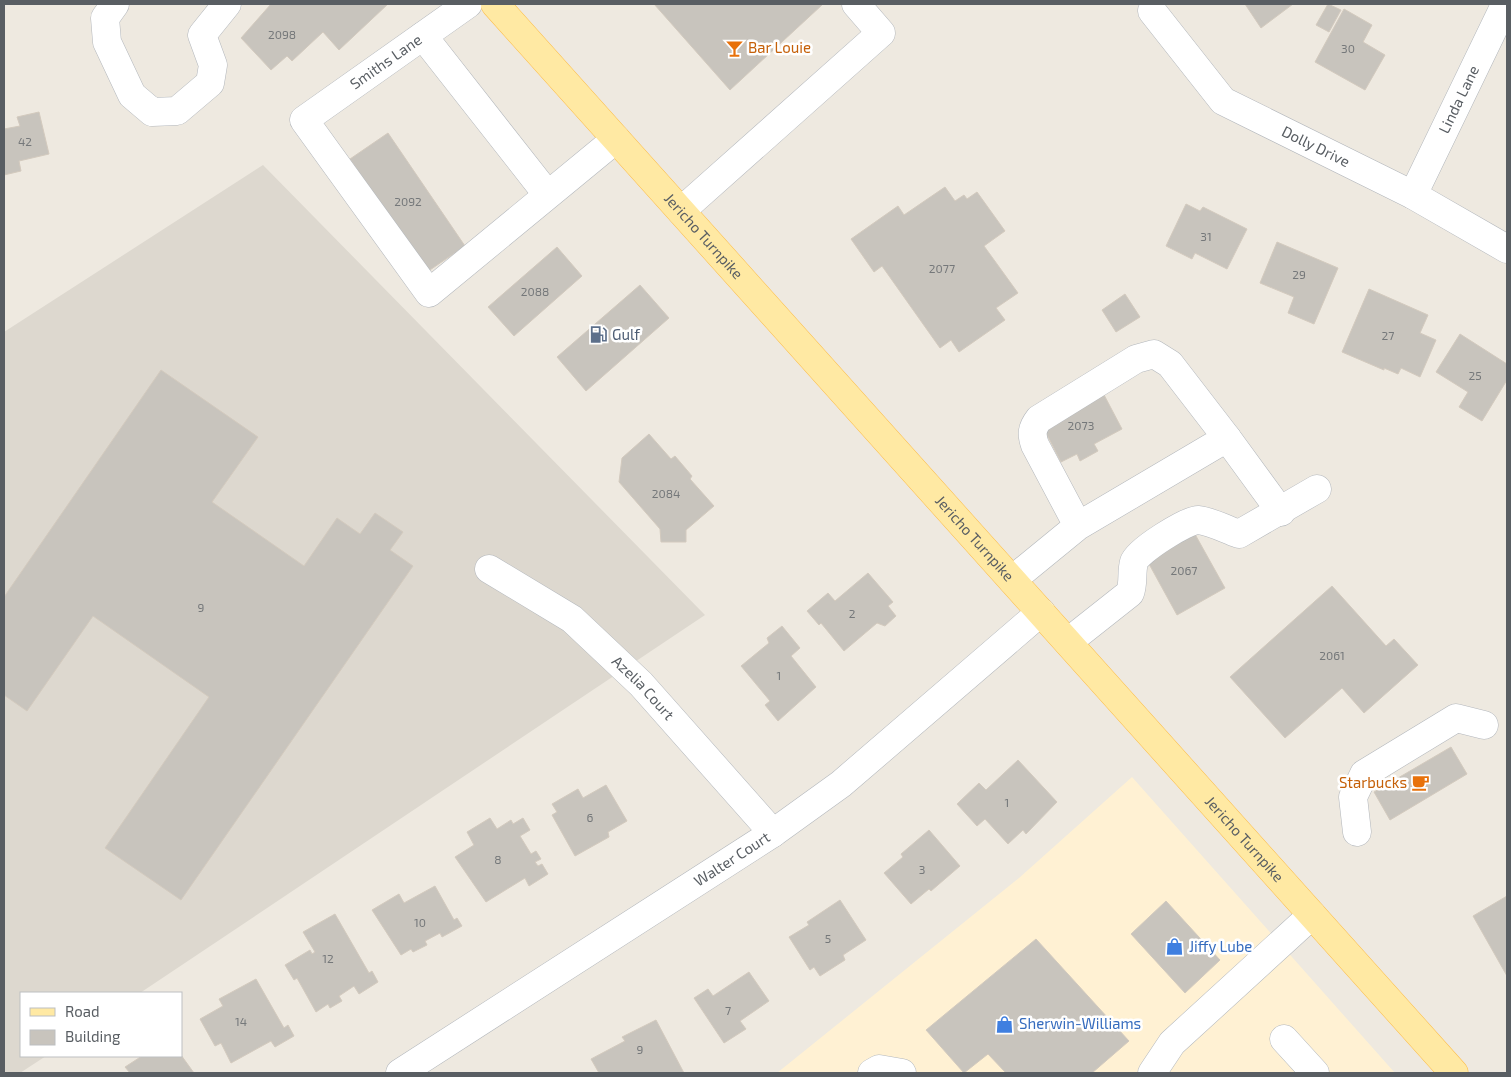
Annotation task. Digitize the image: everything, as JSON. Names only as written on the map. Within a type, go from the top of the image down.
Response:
[{"type":"main road","name":"Jericho Turnpike","points":[[495,4],[1454,1073]]},
{"type":"street","points":[[116,4],[105,18],[107,42],[132,95],[152,112],[177,111],[210,83],[213,65],[202,35],[227,4]]},
{"type":"street","name":"Smiths Lane","points":[[468,4],[304,120],[429,292],[546,194]]},
{"type":"street","points":[[681,211],[881,33],[856,4]]},
{"type":"street","name":"Linda Lane","points":[[1413,195],[1503,9],[1507,5]]},
{"type":"street","name":"Dolly Drive","points":[[1152,10],[1223,100],[1413,195],[1507,249]]},
{"type":"street","points":[[424,36],[546,194],[616,139]]},
{"type":"street","points":[[1078,526],[1035,445],[1032,436],[1034,426],[1040,419],[1136,359],[1154,354],[1170,364],[1281,512]]},
{"type":"street","points":[[1012,580],[1078,526],[1227,438]]},
{"type":"street","points":[[1068,642],[1130,593],[1134,584],[1134,562],[1140,552],[1189,522],[1198,520],[1239,534],[1281,512],[1317,489]]},
{"type":"street","name":"Azelia Court","points":[[490,569],[572,618],[641,684],[773,833]]},
{"type":"street","name":"Walter Court","points":[[400,1073],[773,833],[841,784],[1041,612]]},
{"type":"street","points":[[1357,832],[1353,797],[1364,774],[1456,718],[1484,726]]},
{"type":"street","points":[[1152,1073],[1172,1044],[1312,915]]},
{"type":"street","points":[[1284,1038],[1315,1073]]},
{"type":"street","points":[[872,1073],[879,1069],[902,1073]]},
{"type":"shaded area","points":[[263,165],[705,615],[141,992],[20,992],[20,1057],[44,1057],[20,1073],[4,1073],[4,332]]},
{"type":"shaded area","points":[[1132,777],[1395,1073],[777,1073],[1019,878]]},
{"type":"building","points":[[271,4],[388,4],[339,50],[323,32],[292,61],[287,56],[271,70],[241,38]]},
{"type":"building","name":"Bar Louie","points":[[654,4],[821,4],[822,5],[730,90]]},
{"type":"building","points":[[1245,4],[1293,4],[1261,28]]},
{"type":"building","points":[[1328,4],[1341,10],[1329,32],[1316,25]]},
{"type":"building","points":[[1344,9],[1372,25],[1363,42],[1385,55],[1365,90],[1315,62]]},
{"type":"building","points":[[39,112],[49,154],[19,161],[21,171],[4,175],[4,129],[20,126],[17,117]]},
{"type":"building","points":[[388,133],[465,246],[427,272],[350,159]]},
{"type":"building","points":[[945,187],[955,201],[964,195],[967,199],[977,192],[1005,231],[984,246],[1018,293],[996,308],[1005,320],[959,352],[951,340],[940,348],[882,266],[874,272],[851,239],[898,206],[904,215]]},
{"type":"building","points":[[1186,204],[1200,211],[1203,207],[1247,229],[1227,269],[1195,253],[1192,259],[1166,246]]},
{"type":"building","points":[[1277,242],[1338,268],[1314,324],[1288,313],[1294,297],[1260,283]]},
{"type":"building","points":[[557,247],[582,276],[514,336],[488,307]]},
{"type":"building","points":[[640,285],[669,318],[586,391],[557,357]]},
{"type":"building","points":[[1369,289],[1428,315],[1420,333],[1436,340],[1420,377],[1401,368],[1398,374],[1384,368],[1384,370],[1342,352]]},
{"type":"building","points":[[1125,294],[1140,317],[1116,332],[1102,310]]},
{"type":"building","points":[[1460,334],[1507,364],[1507,380],[1482,421],[1459,407],[1468,392],[1436,372]]},
{"type":"building","points":[[161,370],[258,437],[212,502],[304,566],[337,518],[360,534],[375,513],[403,532],[390,550],[413,566],[181,900],[105,848],[209,697],[93,616],[27,711],[4,695],[4,597]]},
{"type":"building","points":[[1102,391],[1122,429],[1094,444],[1098,451],[1080,461],[1077,454],[1061,462],[1041,423]]},
{"type":"building","points":[[649,434],[671,459],[675,456],[692,476],[690,479],[714,506],[686,530],[686,542],[661,542],[660,529],[619,482],[622,458]]},
{"type":"building","points":[[1191,527],[1225,588],[1177,615],[1143,553]]},
{"type":"building","points":[[868,573],[893,602],[888,606],[896,616],[885,626],[877,623],[844,651],[821,623],[819,625],[807,611],[828,593],[835,601]]},
{"type":"building","points":[[1332,586],[1386,646],[1394,639],[1418,665],[1364,713],[1342,688],[1285,738],[1230,677]]},
{"type":"building","points":[[782,626],[800,648],[791,656],[816,687],[778,721],[765,705],[770,701],[741,666],[769,643],[767,638]]},
{"type":"building","name":"Starbucks","points":[[1451,747],[1467,774],[1390,820],[1374,792]]},
{"type":"building","points":[[1018,760],[1057,802],[1026,834],[1023,830],[1008,844],[985,819],[977,826],[957,804],[979,783],[986,790]]},
{"type":"building","points":[[606,785],[627,821],[608,832],[609,837],[575,856],[552,815],[557,812],[552,804],[578,789],[583,798]]},
{"type":"building","points":[[490,818],[497,829],[511,820],[513,824],[523,818],[530,830],[520,836],[531,854],[536,851],[541,859],[535,862],[538,866],[542,864],[548,874],[529,886],[525,878],[486,902],[455,857],[474,845],[467,832]]},
{"type":"building","points":[[929,830],[960,866],[931,891],[929,889],[911,904],[884,873],[903,857],[901,854]]},
{"type":"building","points":[[435,886],[454,920],[457,918],[462,926],[442,937],[440,933],[425,941],[427,945],[413,952],[411,949],[401,955],[372,910],[399,894],[404,903]]},
{"type":"building","points":[[1507,896],[1507,976],[1473,916]]},
{"type":"building","points":[[840,900],[866,940],[843,955],[845,960],[820,976],[814,967],[810,970],[789,937],[809,925],[807,922]]},
{"type":"building","name":"Jiffy Lube","points":[[1166,901],[1220,960],[1185,993],[1131,934]]},
{"type":"building","points":[[335,914],[369,973],[372,971],[378,982],[359,994],[354,986],[339,996],[342,1001],[330,1008],[328,1004],[316,1012],[297,978],[294,980],[285,965],[310,950],[312,954],[315,952],[303,932]]},
{"type":"building","points":[[1036,939],[1129,1041],[1092,1073],[1006,1073],[988,1054],[964,1073],[926,1030]]},
{"type":"building","points":[[749,972],[769,1001],[740,1021],[746,1029],[724,1043],[694,998],[708,989],[713,996]]},
{"type":"building","points":[[256,979],[284,1028],[288,1025],[294,1036],[275,1047],[271,1041],[231,1063],[221,1043],[215,1046],[200,1019],[223,1006],[219,999]]},
{"type":"building","points":[[656,1020],[684,1073],[599,1073],[591,1059],[625,1041],[622,1037]]},
{"type":"building","points":[[182,1056],[194,1073],[130,1073],[125,1067],[140,1057]]},
{"type":"place","name":"Bar Louie","points":[[734,48]]},
{"type":"place","name":"Gulf","points":[[598,335]]},
{"type":"place","name":"Starbucks","points":[[1421,783]]},
{"type":"place","name":"Jiffy Lube","points":[[1175,947]]},
{"type":"place","name":"Sherwin-Williams","points":[[1005,1024]]}]
